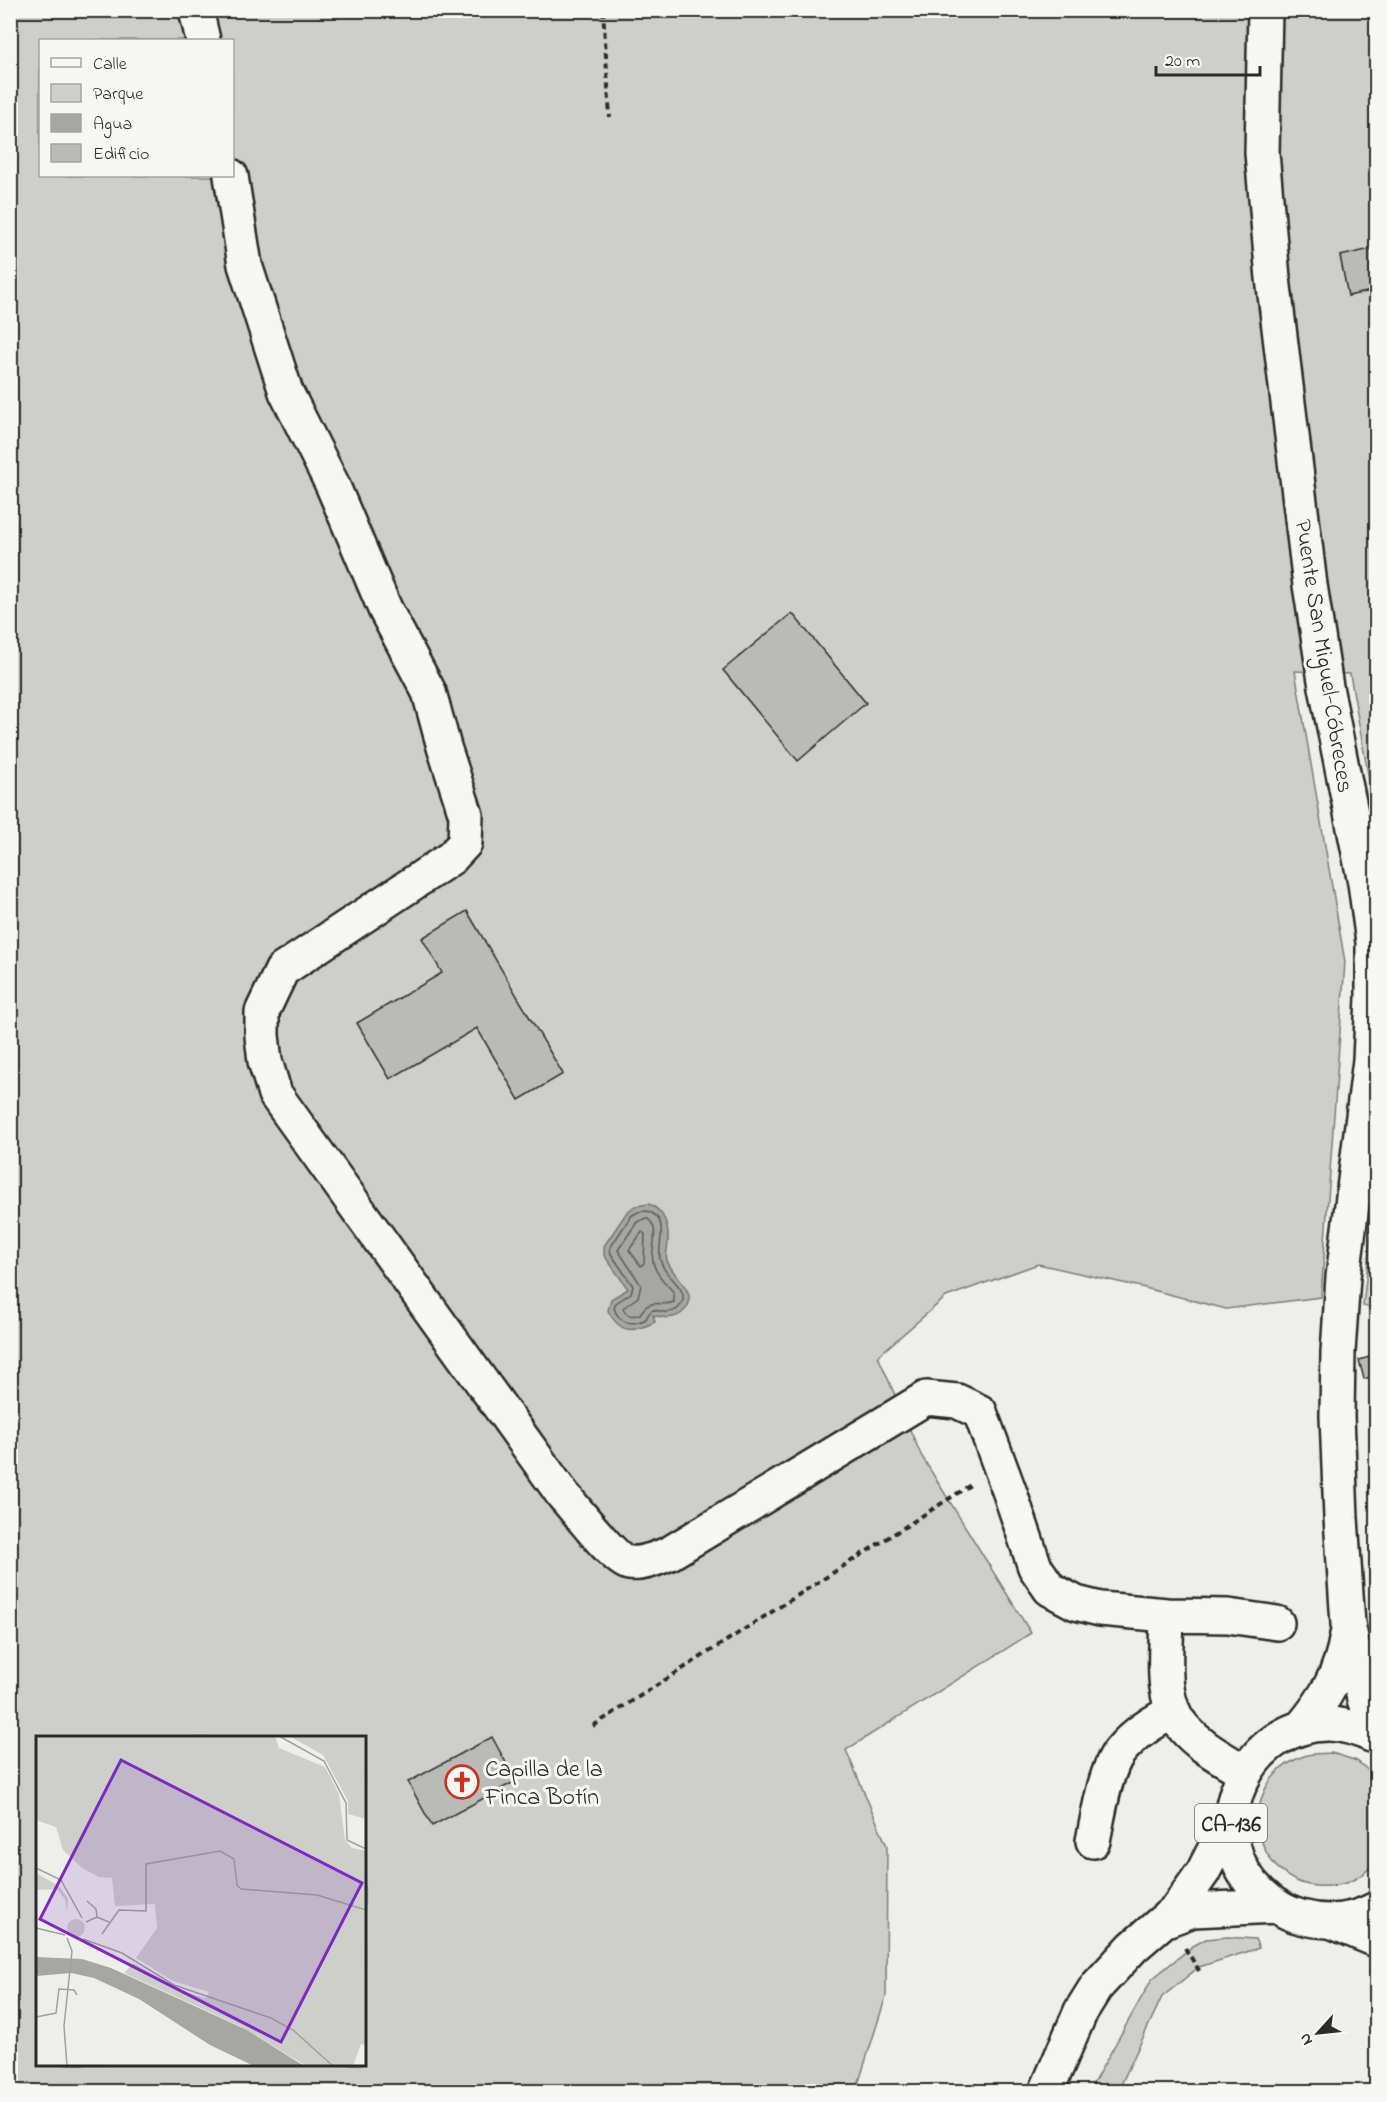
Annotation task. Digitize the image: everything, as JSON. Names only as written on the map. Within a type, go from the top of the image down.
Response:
[{"type":"street","points":[[196,10],[203,39]]},
{"type":"street","name":"Puente San Miguel-Cóbreces","points":[[1265,10],[1262,153],[1273,278],[1310,585],[1326,687],[1365,883],[1373,942],[1370,1060],[1343,1277],[1337,1416],[1348,1624],[1364,1699],[1377,1735]]},
{"type":"street","points":[[231,177],[245,265],[286,392],[332,484],[385,609],[429,692],[466,815],[465,843],[451,858],[282,970],[262,1012],[265,1061],[276,1094],[563,1495],[616,1556],[628,1563],[650,1561],[670,1553],[926,1398],[957,1401],[980,1412],[1035,1567],[1050,1589],[1076,1603],[1100,1609],[1167,1615],[1228,1616],[1277,1623]]},
{"type":"street","points":[[1167,1615],[1167,1690],[1173,1712],[1183,1728],[1245,1772]]},
{"type":"street","name":"Puente San Miguel-Cóbreces","points":[[1301,1728],[1323,1702],[1332,1683],[1341,1663],[1348,1624]]},
{"type":"street","points":[[1093,1841],[1110,1770],[1119,1752],[1156,1720],[1173,1712]]},
{"type":"street","name":"Puente San Miguel-Cóbreces","points":[[1377,1735],[1354,1727],[1328,1724],[1301,1728],[1279,1738],[1259,1753],[1245,1772],[1238,1786],[1231,1817],[1232,1838],[1237,1858],[1246,1877],[1260,1893],[1277,1906],[1294,1915],[1333,1922],[1351,1919],[1377,1909]]},
{"type":"street","name":"CA-136","points":[[1046,2091],[1081,2011],[1096,1987],[1133,1947],[1176,1910],[1203,1872],[1231,1817]]},
{"type":"street","name":"CA-136","points":[[1166,1920],[1193,1910],[1277,1906]]},
{"type":"street","points":[[1333,1922],[1377,1940]]},
{"type":"path","points":[[603,10],[610,117]]},
{"type":"path","points":[[593,1726],[1001,1466]]},
{"type":"path","points":[[1185,1948],[1200,1972]]},
{"type":"green space","points":[[11,11],[1376,11],[1376,819],[1350,674],[1295,671],[1345,962],[1321,1297],[1226,1309],[1038,1264],[946,1297],[878,1356],[921,1455],[1031,1633],[846,1750],[887,1846],[886,1996],[856,2091],[11,2092]]},
{"type":"green space","points":[[1376,1187],[1376,1309],[1363,1306]]},
{"type":"green space","points":[[1332,1753],[1357,1761],[1376,1777],[1376,1861],[1361,1875],[1343,1884],[1329,1886],[1303,1884],[1282,1872],[1268,1855],[1260,1834],[1259,1811],[1266,1789],[1280,1770],[1304,1756]]},
{"type":"green space","points":[[1227,1937],[1255,1939],[1259,1948],[1199,1967],[1162,1997],[1118,2091],[1089,2091],[1152,1979],[1193,1946],[1206,1939]]},
{"type":"water","points":[[649,1204],[665,1219],[668,1236],[667,1260],[684,1285],[690,1299],[680,1315],[669,1318],[653,1315],[655,1322],[641,1328],[623,1328],[608,1311],[611,1299],[628,1289],[604,1255],[604,1246],[627,1212],[635,1206]]},
{"type":"building","points":[[1375,248],[1376,290],[1348,296],[1340,256]]},
{"type":"building","points":[[792,613],[866,703],[798,761],[723,670]]},
{"type":"building","points":[[467,911],[563,1074],[519,1100],[477,1028],[390,1079],[357,1023],[442,973],[422,938]]},
{"type":"building","points":[[1376,1355],[1376,1375],[1364,1379],[1359,1360]]},
{"type":"building","name":"Capilla de la Finca Botín","points":[[492,1737],[516,1781],[432,1826],[408,1782]]},
{"type":"place","name":"Capilla de la Finca Botín","points":[[462,1782]]}]
